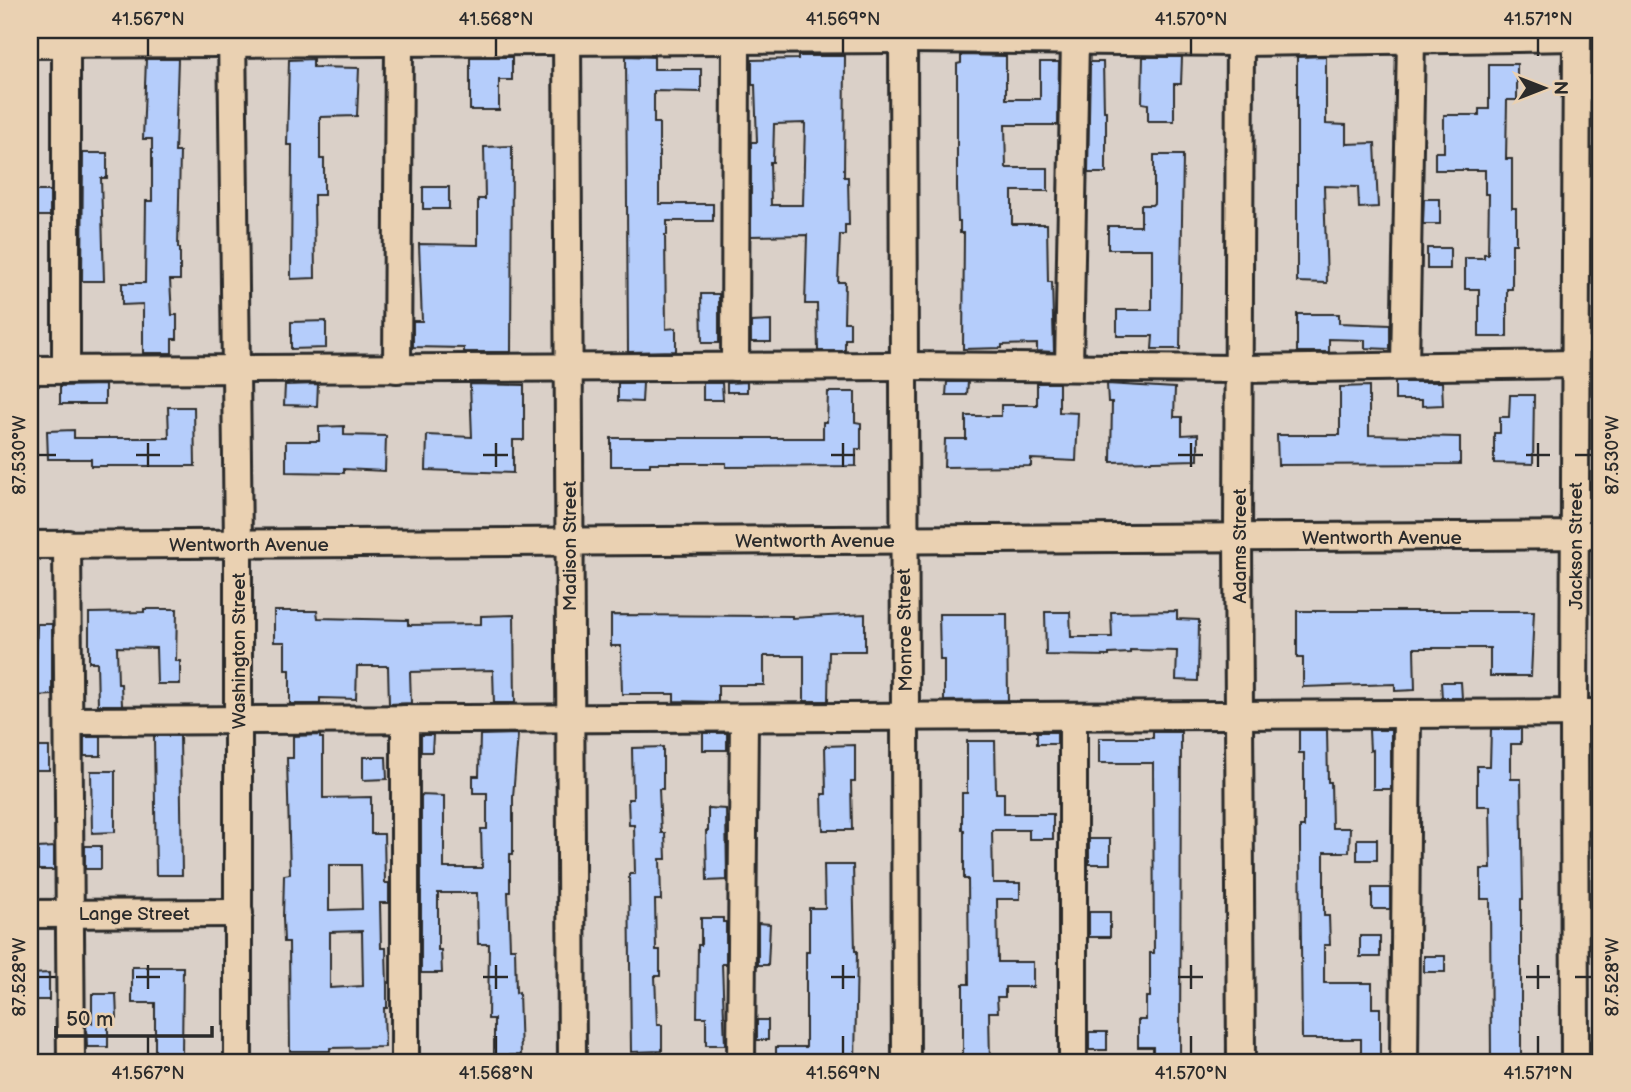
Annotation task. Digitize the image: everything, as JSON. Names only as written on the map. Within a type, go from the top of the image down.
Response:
[{"type":"street","points":[[30,44],[232,36],[400,42],[567,35],[736,40],[903,34],[1075,40],[1240,36],[1411,39],[1577,34]]},
{"type":"street","name":"Monroe Street","points":[[903,34],[906,1062]]},
{"type":"street","name":"Jackson Street","points":[[1575,1062],[1577,34]]},
{"type":"street","name":"Madison Street","points":[[567,35],[572,1062]]},
{"type":"street","name":"Washington Street","points":[[232,36],[238,1062]]},
{"type":"street","name":"Adams Street","points":[[1240,36],[1238,538],[1241,1062]]},
{"type":"street","points":[[1405,366],[1411,39]]},
{"type":"street","points":[[735,367],[736,40]]},
{"type":"street","points":[[1069,367],[1075,40]]},
{"type":"street","points":[[397,369],[400,42]]},
{"type":"street","points":[[66,44],[66,370]]},
{"type":"street","points":[[30,370],[903,366],[1239,369],[1575,364]]},
{"type":"street","name":"Wentworth Avenue","points":[[30,545],[1601,535]]},
{"type":"street","points":[[67,544],[71,1062]]},
{"type":"street","points":[[69,721],[1601,713]]},
{"type":"street","points":[[1404,1062],[1407,714]]},
{"type":"street","points":[[1073,716],[1073,1062]]},
{"type":"street","points":[[741,1062],[744,718]]},
{"type":"street","points":[[405,719],[405,1062]]},
{"type":"street","name":"Lange Street","points":[[30,914],[239,913]]},
{"type":"building","points":[[961,55],[1006,56],[1006,99],[1040,99],[1040,62],[1059,62],[1058,125],[1005,125],[1006,168],[1048,168],[1048,191],[1012,191],[1012,224],[1047,224],[1048,282],[1052,282],[1054,352],[1037,351],[1037,344],[963,349],[964,233],[960,233],[958,221],[957,188],[957,64],[961,63]]},
{"type":"building","points":[[626,56],[654,57],[654,69],[701,69],[701,92],[654,91],[654,123],[659,123],[659,204],[713,204],[713,221],[667,221],[666,329],[676,328],[676,351],[628,352]]},
{"type":"building","points":[[798,56],[845,56],[844,177],[848,177],[849,225],[845,225],[845,235],[840,235],[838,282],[845,282],[844,322],[850,322],[850,339],[845,339],[845,351],[818,351],[817,304],[805,304],[807,235],[751,236],[751,142],[757,142],[752,60],[798,59]],"holes":[[[805,123],[803,205],[771,205],[770,162],[773,162],[774,124]]]},
{"type":"building","points":[[1326,56],[1326,124],[1346,125],[1346,144],[1375,143],[1378,207],[1359,208],[1358,187],[1324,186],[1327,283],[1297,282],[1297,57]]},
{"type":"building","points":[[470,57],[512,57],[512,80],[499,80],[499,110],[470,110]]},
{"type":"building","points":[[1143,57],[1182,57],[1181,84],[1174,84],[1174,121],[1148,121],[1148,104],[1142,103]]},
{"type":"building","points":[[146,59],[178,59],[175,152],[180,152],[180,280],[170,280],[172,315],[177,315],[177,339],[172,339],[172,353],[143,353],[143,304],[122,305],[122,283],[145,283],[146,201],[152,201],[152,139],[143,139]]},
{"type":"building","points":[[313,59],[313,67],[359,68],[357,116],[320,117],[320,159],[324,159],[324,195],[314,195],[315,278],[291,279],[292,145],[287,145],[289,60]]},
{"type":"building","points":[[1090,62],[1103,62],[1106,173],[1088,173]]},
{"type":"building","points":[[1489,64],[1517,64],[1517,100],[1507,100],[1506,159],[1512,159],[1512,208],[1516,208],[1516,244],[1512,244],[1512,289],[1507,289],[1507,337],[1479,337],[1479,289],[1465,289],[1465,258],[1484,258],[1484,254],[1488,254],[1489,194],[1485,194],[1485,170],[1435,170],[1435,152],[1444,152],[1444,115],[1479,115],[1479,109],[1489,109]]},
{"type":"building","points":[[512,146],[511,352],[464,352],[464,348],[413,347],[413,321],[422,321],[419,244],[478,245],[478,199],[485,199],[484,147]]},
{"type":"building","points":[[83,153],[107,153],[107,178],[101,178],[104,281],[82,281]]},
{"type":"building","points":[[1154,155],[1183,155],[1180,349],[1152,349],[1153,336],[1117,336],[1117,310],[1152,310],[1152,249],[1108,249],[1108,226],[1141,226],[1141,205],[1154,203]]},
{"type":"building","points":[[423,187],[449,187],[449,209],[423,209]]},
{"type":"building","points":[[31,191],[50,191],[50,216],[31,216]]},
{"type":"building","points":[[1424,199],[1440,199],[1440,224],[1423,224]]},
{"type":"building","points":[[1427,248],[1450,248],[1450,269],[1427,269]]},
{"type":"building","points":[[701,294],[719,294],[719,343],[702,343]]},
{"type":"building","points":[[1297,314],[1339,314],[1339,323],[1390,325],[1390,349],[1365,348],[1365,340],[1329,339],[1329,352],[1297,352]]},
{"type":"building","points":[[326,321],[326,348],[291,349],[291,322]]},
{"type":"building","points":[[771,321],[771,342],[751,342],[751,322]]},
{"type":"building","points":[[747,382],[747,392],[727,392],[727,383]]},
{"type":"building","points":[[947,382],[968,382],[967,395],[946,395]]},
{"type":"building","points":[[1395,382],[1442,382],[1443,405],[1422,406],[1422,400],[1395,400]]},
{"type":"building","points":[[618,383],[643,383],[642,402],[618,401]]},
{"type":"building","points":[[703,383],[722,383],[723,400],[703,400]]},
{"type":"building","points":[[1037,383],[1059,383],[1059,412],[1078,413],[1076,461],[1031,459],[1031,466],[944,467],[945,439],[966,439],[966,416],[1001,416],[1001,405],[1037,405]]},
{"type":"building","points":[[318,384],[317,406],[284,405],[285,385]]},
{"type":"building","points":[[470,384],[524,385],[524,440],[513,440],[513,473],[426,470],[427,435],[472,437]]},
{"type":"building","points":[[1107,384],[1175,388],[1174,417],[1182,417],[1182,435],[1198,434],[1198,460],[1111,462],[1112,402],[1108,402]]},
{"type":"building","points":[[105,385],[105,404],[60,404],[60,386]]},
{"type":"building","points":[[1369,386],[1369,435],[1460,437],[1460,464],[1278,465],[1277,435],[1340,435],[1340,387]]},
{"type":"building","points":[[828,392],[855,392],[855,422],[861,423],[861,449],[856,449],[856,466],[726,467],[726,463],[650,463],[650,466],[611,466],[611,438],[823,438],[823,422],[827,422]]},
{"type":"building","points":[[1510,395],[1534,395],[1533,464],[1494,463],[1494,433],[1500,433],[1500,417],[1509,417]]},
{"type":"building","points":[[168,407],[194,407],[195,466],[91,466],[91,459],[48,459],[47,431],[74,430],[74,438],[169,438]]},
{"type":"building","points":[[344,426],[344,435],[386,436],[385,471],[344,469],[344,473],[286,472],[286,441],[319,441],[319,427]]},
{"type":"building","points":[[144,609],[177,609],[176,661],[180,661],[180,684],[157,684],[156,648],[117,647],[118,684],[121,684],[122,705],[98,705],[97,662],[89,662],[89,613],[144,612]]},
{"type":"building","points":[[274,611],[317,611],[318,618],[408,620],[408,625],[481,624],[481,616],[514,615],[515,703],[494,703],[493,670],[410,672],[411,703],[389,704],[388,666],[357,666],[356,699],[320,698],[320,704],[290,704],[290,670],[285,670],[285,642],[274,642]]},
{"type":"building","points":[[1177,611],[1177,619],[1199,620],[1198,681],[1176,680],[1177,651],[1130,650],[1130,653],[1109,656],[1046,655],[1045,612],[1070,612],[1071,637],[1112,637],[1111,612]]},
{"type":"building","points":[[1297,611],[1534,611],[1531,676],[1490,676],[1490,648],[1414,648],[1415,690],[1395,691],[1395,684],[1303,687],[1303,658],[1297,658]]},
{"type":"building","points":[[865,614],[865,651],[829,651],[828,701],[804,701],[804,656],[764,656],[764,685],[718,685],[718,702],[674,701],[674,694],[622,694],[621,646],[611,646],[611,615],[792,618]]},
{"type":"building","points":[[939,614],[1007,614],[1008,700],[944,701],[944,660],[940,660]]},
{"type":"building","points":[[37,624],[52,624],[52,695],[35,696]]},
{"type":"building","points":[[1441,682],[1461,682],[1462,698],[1442,698]]},
{"type":"building","points":[[1491,729],[1521,729],[1521,744],[1511,744],[1511,779],[1521,779],[1521,1062],[1491,1062],[1490,899],[1481,899],[1481,869],[1491,869],[1490,806],[1477,806],[1477,766],[1490,766]]},
{"type":"building","points":[[1299,730],[1327,730],[1332,828],[1350,828],[1349,852],[1324,852],[1324,916],[1329,916],[1330,945],[1324,945],[1324,983],[1372,983],[1372,1008],[1380,1008],[1380,1062],[1361,1062],[1361,1039],[1302,1039],[1300,827],[1304,827],[1304,753],[1299,753]]},
{"type":"building","points":[[1369,730],[1391,730],[1391,789],[1373,789],[1373,750],[1370,751]]},
{"type":"building","points":[[1037,732],[1057,732],[1057,744],[1037,744]]},
{"type":"building","points":[[1153,732],[1181,732],[1180,1062],[1153,1062],[1153,1047],[1138,1047],[1138,1020],[1146,1020],[1146,997],[1150,997],[1150,953],[1154,953],[1153,763],[1099,763],[1099,738],[1153,738]]},
{"type":"building","points":[[703,733],[727,733],[727,750],[703,750]]},
{"type":"building","points":[[518,734],[513,797],[513,854],[510,854],[508,892],[510,948],[515,948],[516,993],[519,992],[521,1055],[494,1056],[494,1019],[488,1019],[489,944],[478,944],[477,893],[438,893],[438,950],[441,950],[442,973],[421,973],[421,795],[444,796],[444,868],[482,868],[481,829],[487,829],[487,793],[473,793],[473,776],[479,776],[480,735]]},
{"type":"building","points":[[320,735],[320,738],[323,738],[323,798],[371,797],[371,834],[384,834],[385,883],[389,883],[389,903],[380,903],[381,948],[386,948],[385,1047],[290,1051],[289,942],[284,942],[283,918],[284,875],[290,874],[287,758],[293,758],[293,736]],"holes":[[[329,865],[361,865],[362,909],[329,910]],[[362,931],[363,986],[330,988],[330,932]]]},
{"type":"building","points":[[421,735],[433,735],[432,752],[421,752]]},
{"type":"building","points":[[154,736],[180,736],[182,875],[156,875]]},
{"type":"building","points":[[84,737],[101,737],[101,756],[84,756]]},
{"type":"building","points":[[967,741],[995,741],[996,793],[1004,793],[1004,814],[1053,814],[1053,839],[1029,839],[1029,830],[992,830],[993,883],[1020,883],[1020,899],[997,899],[998,962],[1033,962],[1033,987],[1005,987],[1005,997],[997,997],[998,1012],[989,1012],[990,1062],[963,1062],[963,984],[969,984],[968,879],[964,879],[962,830],[962,793],[967,793]]},
{"type":"building","points":[[855,745],[855,782],[851,782],[852,830],[823,830],[822,794],[826,794],[825,746]]},
{"type":"building","points":[[30,747],[49,747],[49,770],[30,770]]},
{"type":"building","points":[[663,747],[663,789],[659,789],[661,833],[665,833],[666,859],[660,859],[661,900],[655,900],[656,950],[660,950],[660,976],[655,976],[657,1025],[662,1025],[662,1051],[631,1052],[629,874],[635,874],[634,825],[629,825],[628,799],[633,799],[632,748]]},
{"type":"building","points":[[363,757],[386,757],[387,779],[363,780]]},
{"type":"building","points":[[91,771],[115,771],[115,832],[92,833]]},
{"type":"building","points":[[708,808],[726,809],[727,880],[707,881]]},
{"type":"building","points":[[1089,839],[1110,839],[1110,864],[1089,864]]},
{"type":"building","points":[[1357,839],[1377,839],[1377,860],[1357,860]]},
{"type":"building","points":[[85,846],[101,846],[101,869],[85,869]]},
{"type":"building","points":[[54,847],[54,870],[38,870],[38,848]]},
{"type":"building","points":[[824,865],[853,865],[857,951],[855,1062],[776,1062],[776,1047],[806,1047],[809,908],[825,908]]},
{"type":"building","points":[[1372,888],[1390,888],[1390,909],[1372,909]]},
{"type":"building","points":[[1089,912],[1110,912],[1110,937],[1089,937]]},
{"type":"building","points":[[701,918],[723,918],[723,922],[726,922],[726,964],[722,964],[725,1045],[706,1045],[706,1017],[697,1017]]},
{"type":"building","points":[[758,923],[770,924],[768,965],[758,965]]},
{"type":"building","points":[[1360,936],[1380,936],[1380,957],[1360,957]]},
{"type":"building","points":[[1424,956],[1445,956],[1445,972],[1424,972]]},
{"type":"building","points":[[132,967],[183,967],[182,1054],[155,1054],[155,1003],[132,1003]]},
{"type":"building","points":[[49,973],[49,1000],[30,1000],[30,974]]},
{"type":"building","points":[[92,994],[116,994],[117,1018],[108,1018],[108,1047],[87,1047],[86,1023],[92,1023]]},
{"type":"building","points":[[757,1020],[768,1020],[768,1040],[757,1040]]},
{"type":"building","points":[[1089,1032],[1107,1032],[1107,1050],[1089,1050]]}]
